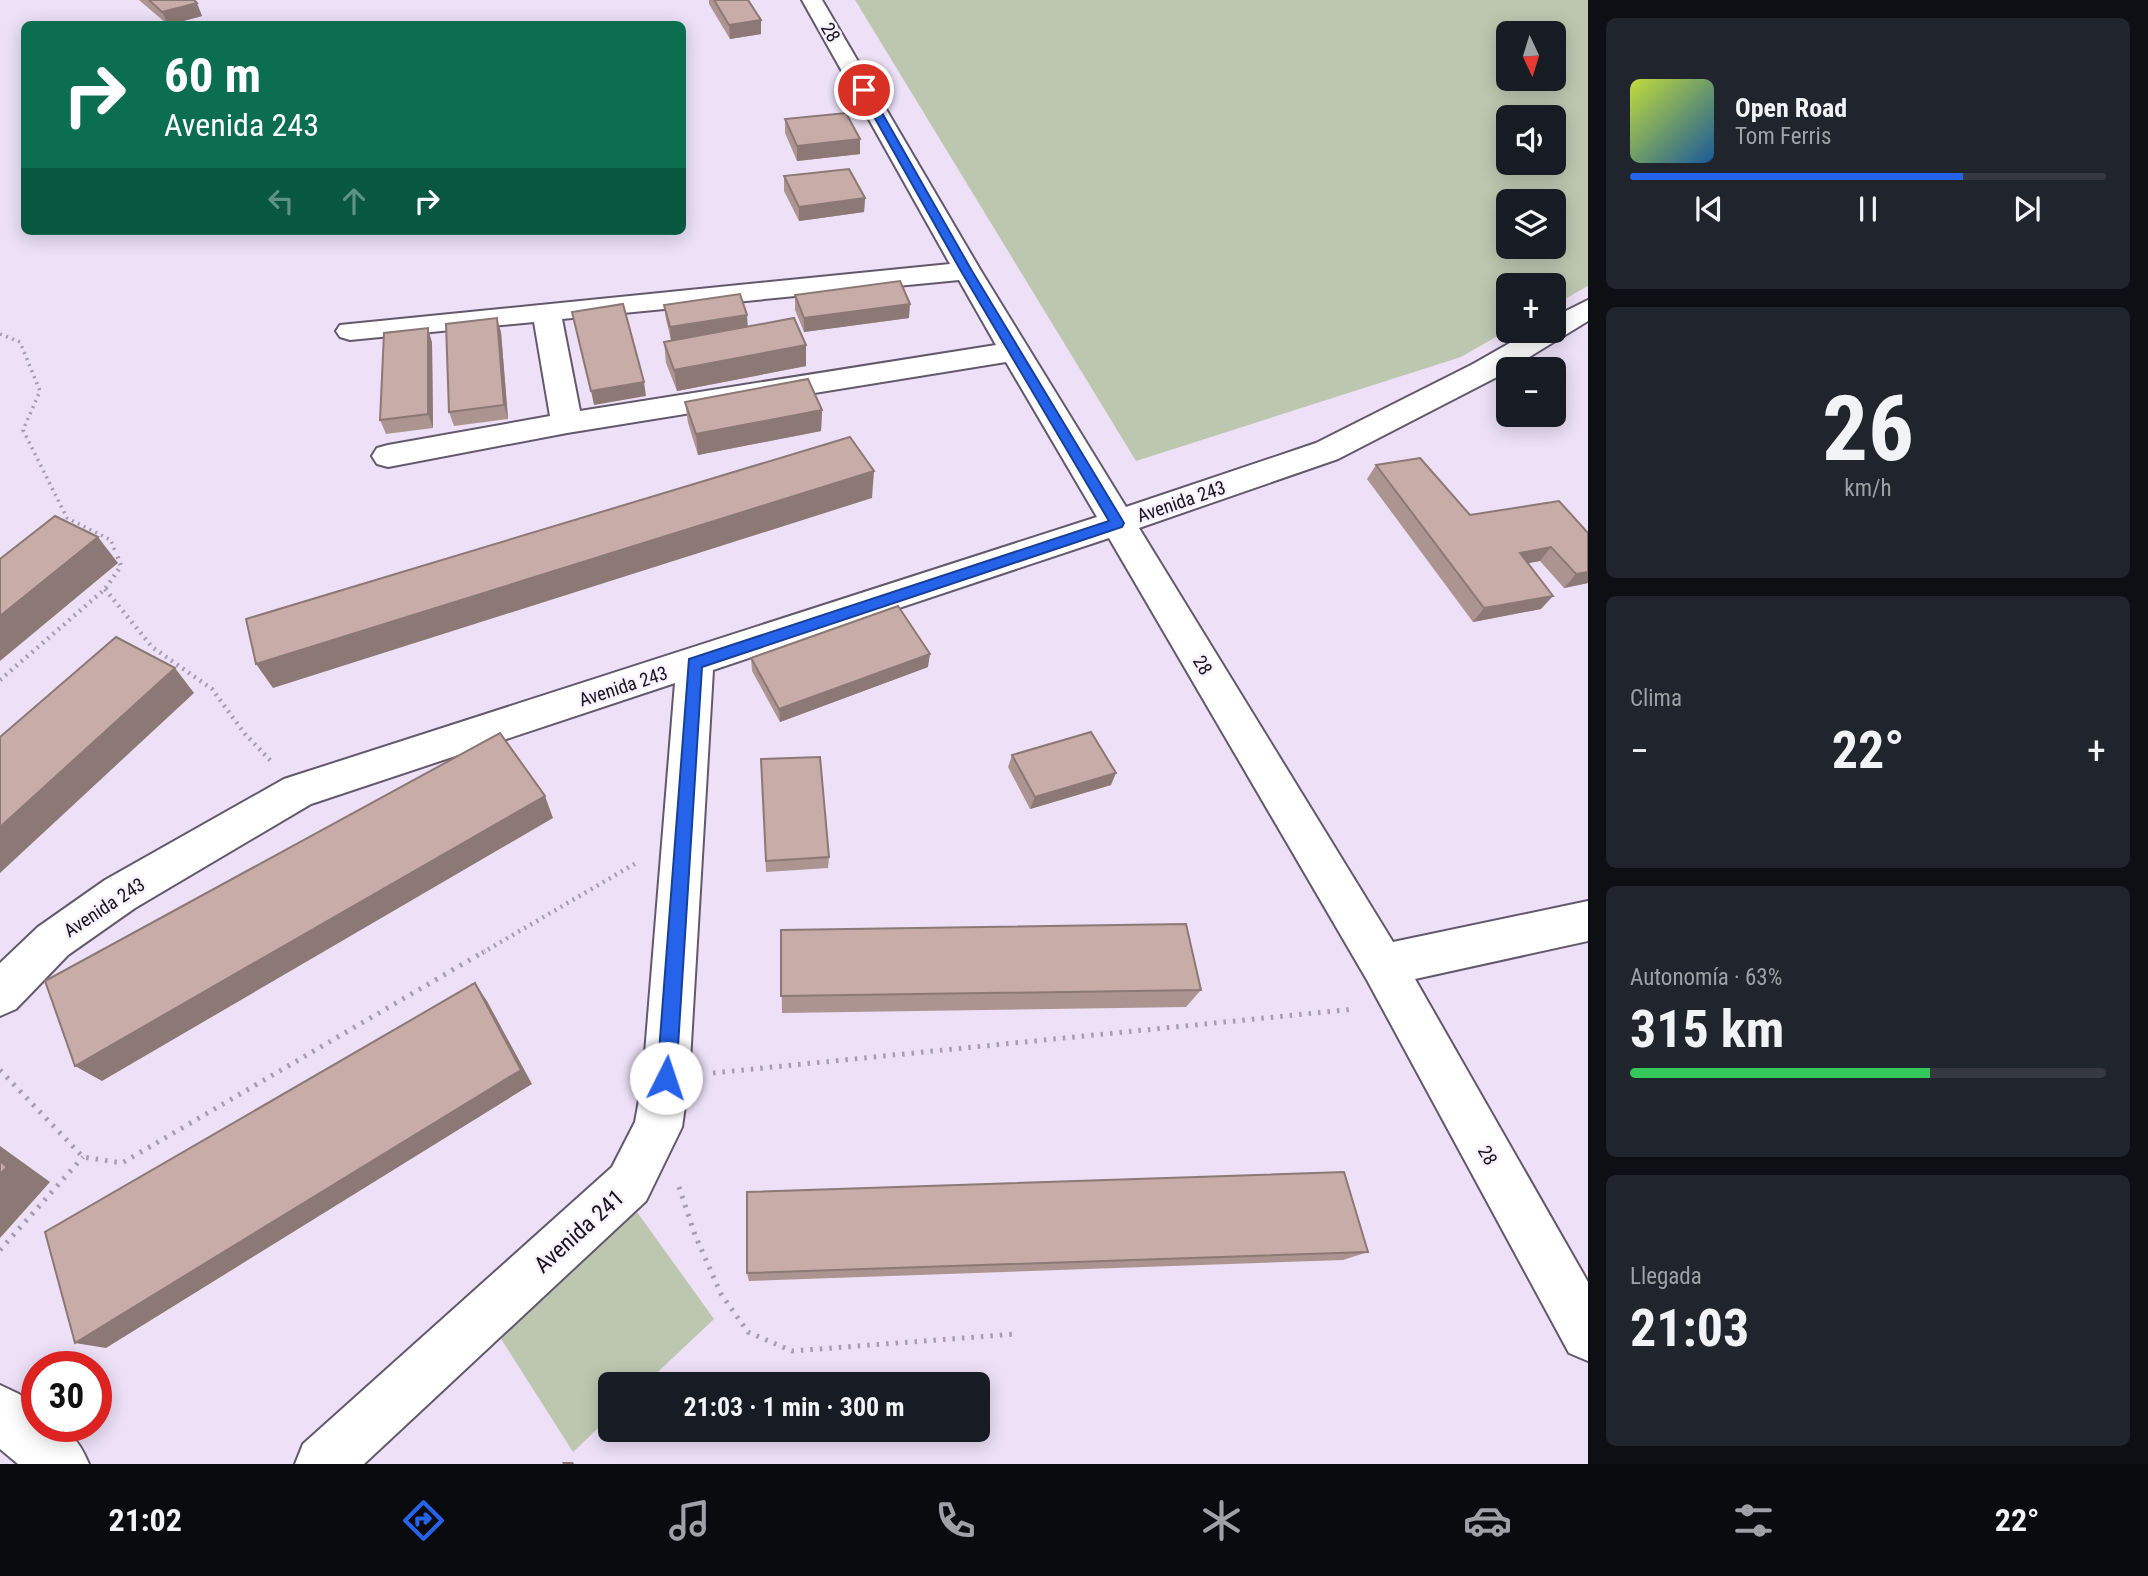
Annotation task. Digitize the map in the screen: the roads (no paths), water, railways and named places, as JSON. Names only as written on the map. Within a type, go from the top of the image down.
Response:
[{"type":"street","name":"28","points":[[813,0],[967,271],[1383,965],[1588,1334]]},
{"type":"street","points":[[350,331],[547,314],[967,271]]},
{"type":"street","name":"Avenida 243","points":[[1566,322],[1588,309]]},
{"type":"street","points":[[547,314],[567,423]]},
{"type":"street","name":"Avenida 243","points":[[0,994],[53,941],[120,894],[298,790],[695,663],[1326,451],[1484,371],[1531,343]]},
{"type":"street","points":[[388,456],[567,423],[1015,351]]},
{"type":"street","name":"Avenida 241","points":[[323,1464],[629,1184],[658,1126],[666,1078],[695,663]]},
{"type":"street","points":[[1383,965],[1588,920]]},
{"type":"street","points":[[0,1413],[61,1464]]}]
